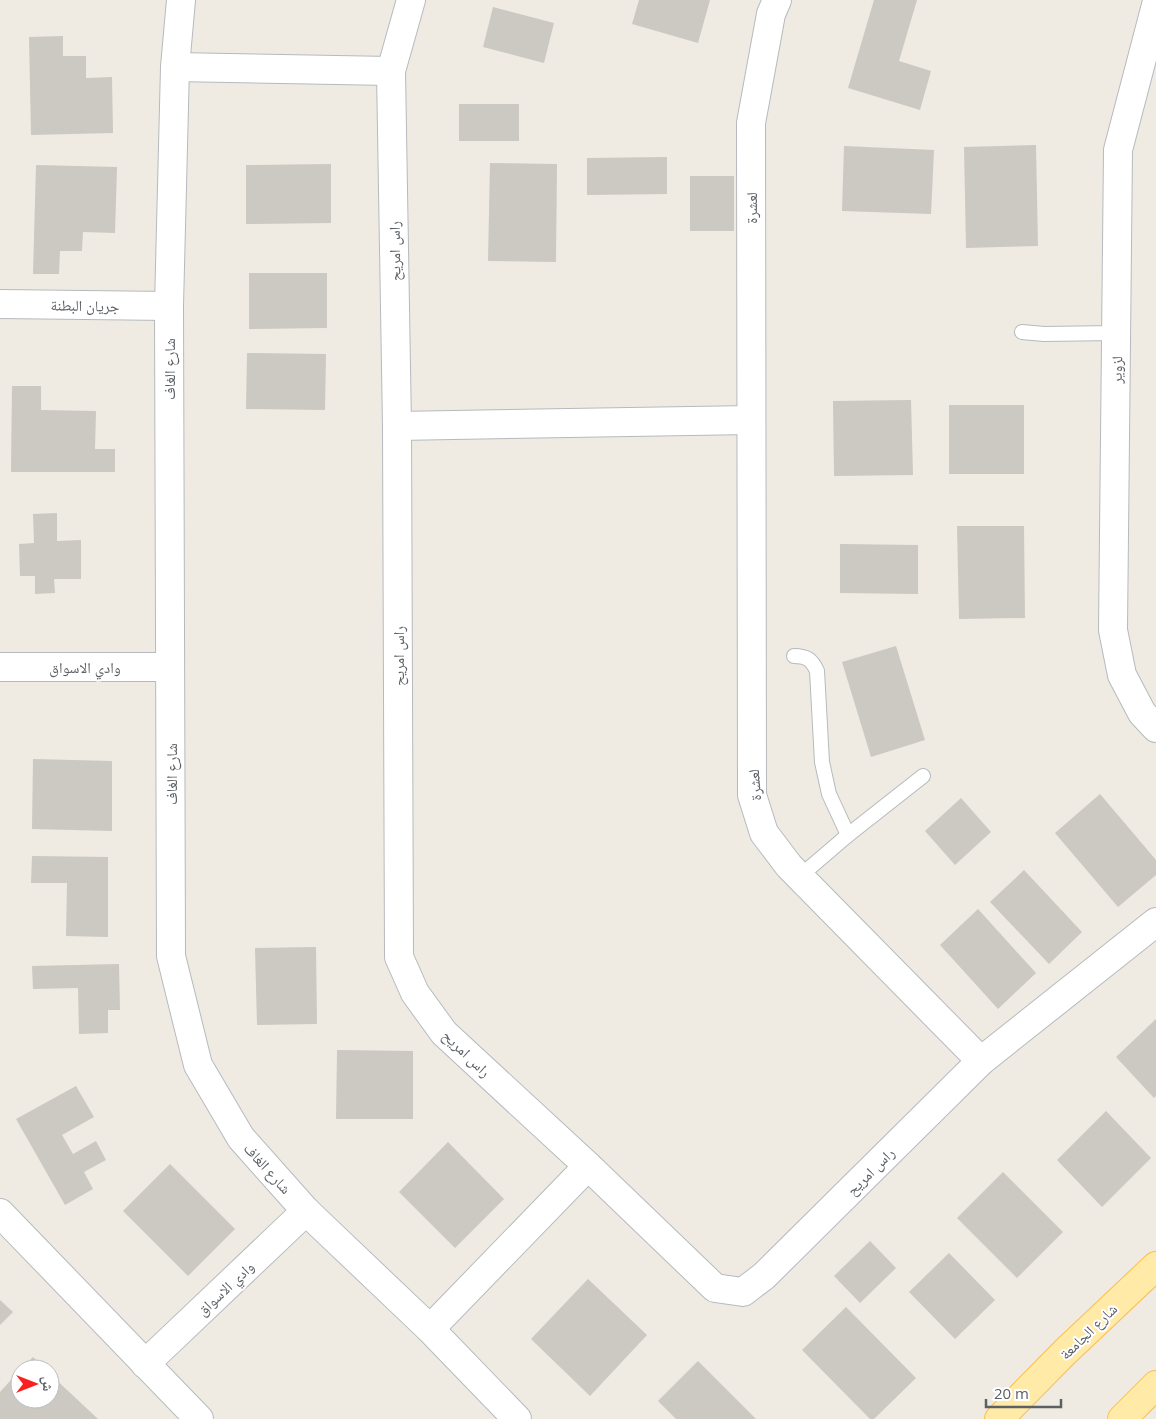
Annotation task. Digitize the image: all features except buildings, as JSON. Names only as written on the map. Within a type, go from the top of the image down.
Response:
[{"type":"main road","name":"شارع الجامعة","points":[[999,1419],[1065,1352],[1156,1266]]},
{"type":"main road","points":[[1122,1419],[1156,1385]]},
{"type":"street","name":"شارع الغاف","points":[[181,0],[175,67],[169,306],[171,956],[198,1065],[241,1138],[306,1211],[430,1329],[517,1419]]},
{"type":"street","name":"راس امريح","points":[[411,0],[392,71],[397,426],[399,957],[415,993],[444,1033],[588,1166],[715,1288],[743,1292],[764,1276],[981,1061],[1156,922]]},
{"type":"street","name":"لعشرة","points":[[777,0],[772,14],[751,123],[752,795],[764,833],[799,877],[981,1061]]},
{"type":"street","points":[[1151,0],[1156,3]]},
{"type":"street","name":"لزوير","points":[[1156,3],[1118,150],[1112,630],[1122,675],[1142,713],[1156,728]]},
{"type":"street","points":[[175,67],[392,71]]},
{"type":"street","name":"جريان البطنة","points":[[0,304],[169,306]]},
{"type":"street","points":[[397,426],[751,420]]},
{"type":"street","name":"وادي الاسواق","points":[[0,667],[170,667]]},
{"type":"street","points":[[430,1329],[588,1166]]},
{"type":"street","name":"وادي الاسواق","points":[[145,1364],[306,1211]]},
{"type":"street","points":[[0,1213],[199,1419]]},
{"type":"lane","points":[[1022,332],[1044,334],[1116,333]]},
{"type":"lane","points":[[794,656],[804,656],[813,662],[817,671],[822,762],[829,794],[848,835]]},
{"type":"lane","points":[[799,877],[848,835],[923,776]]}]
